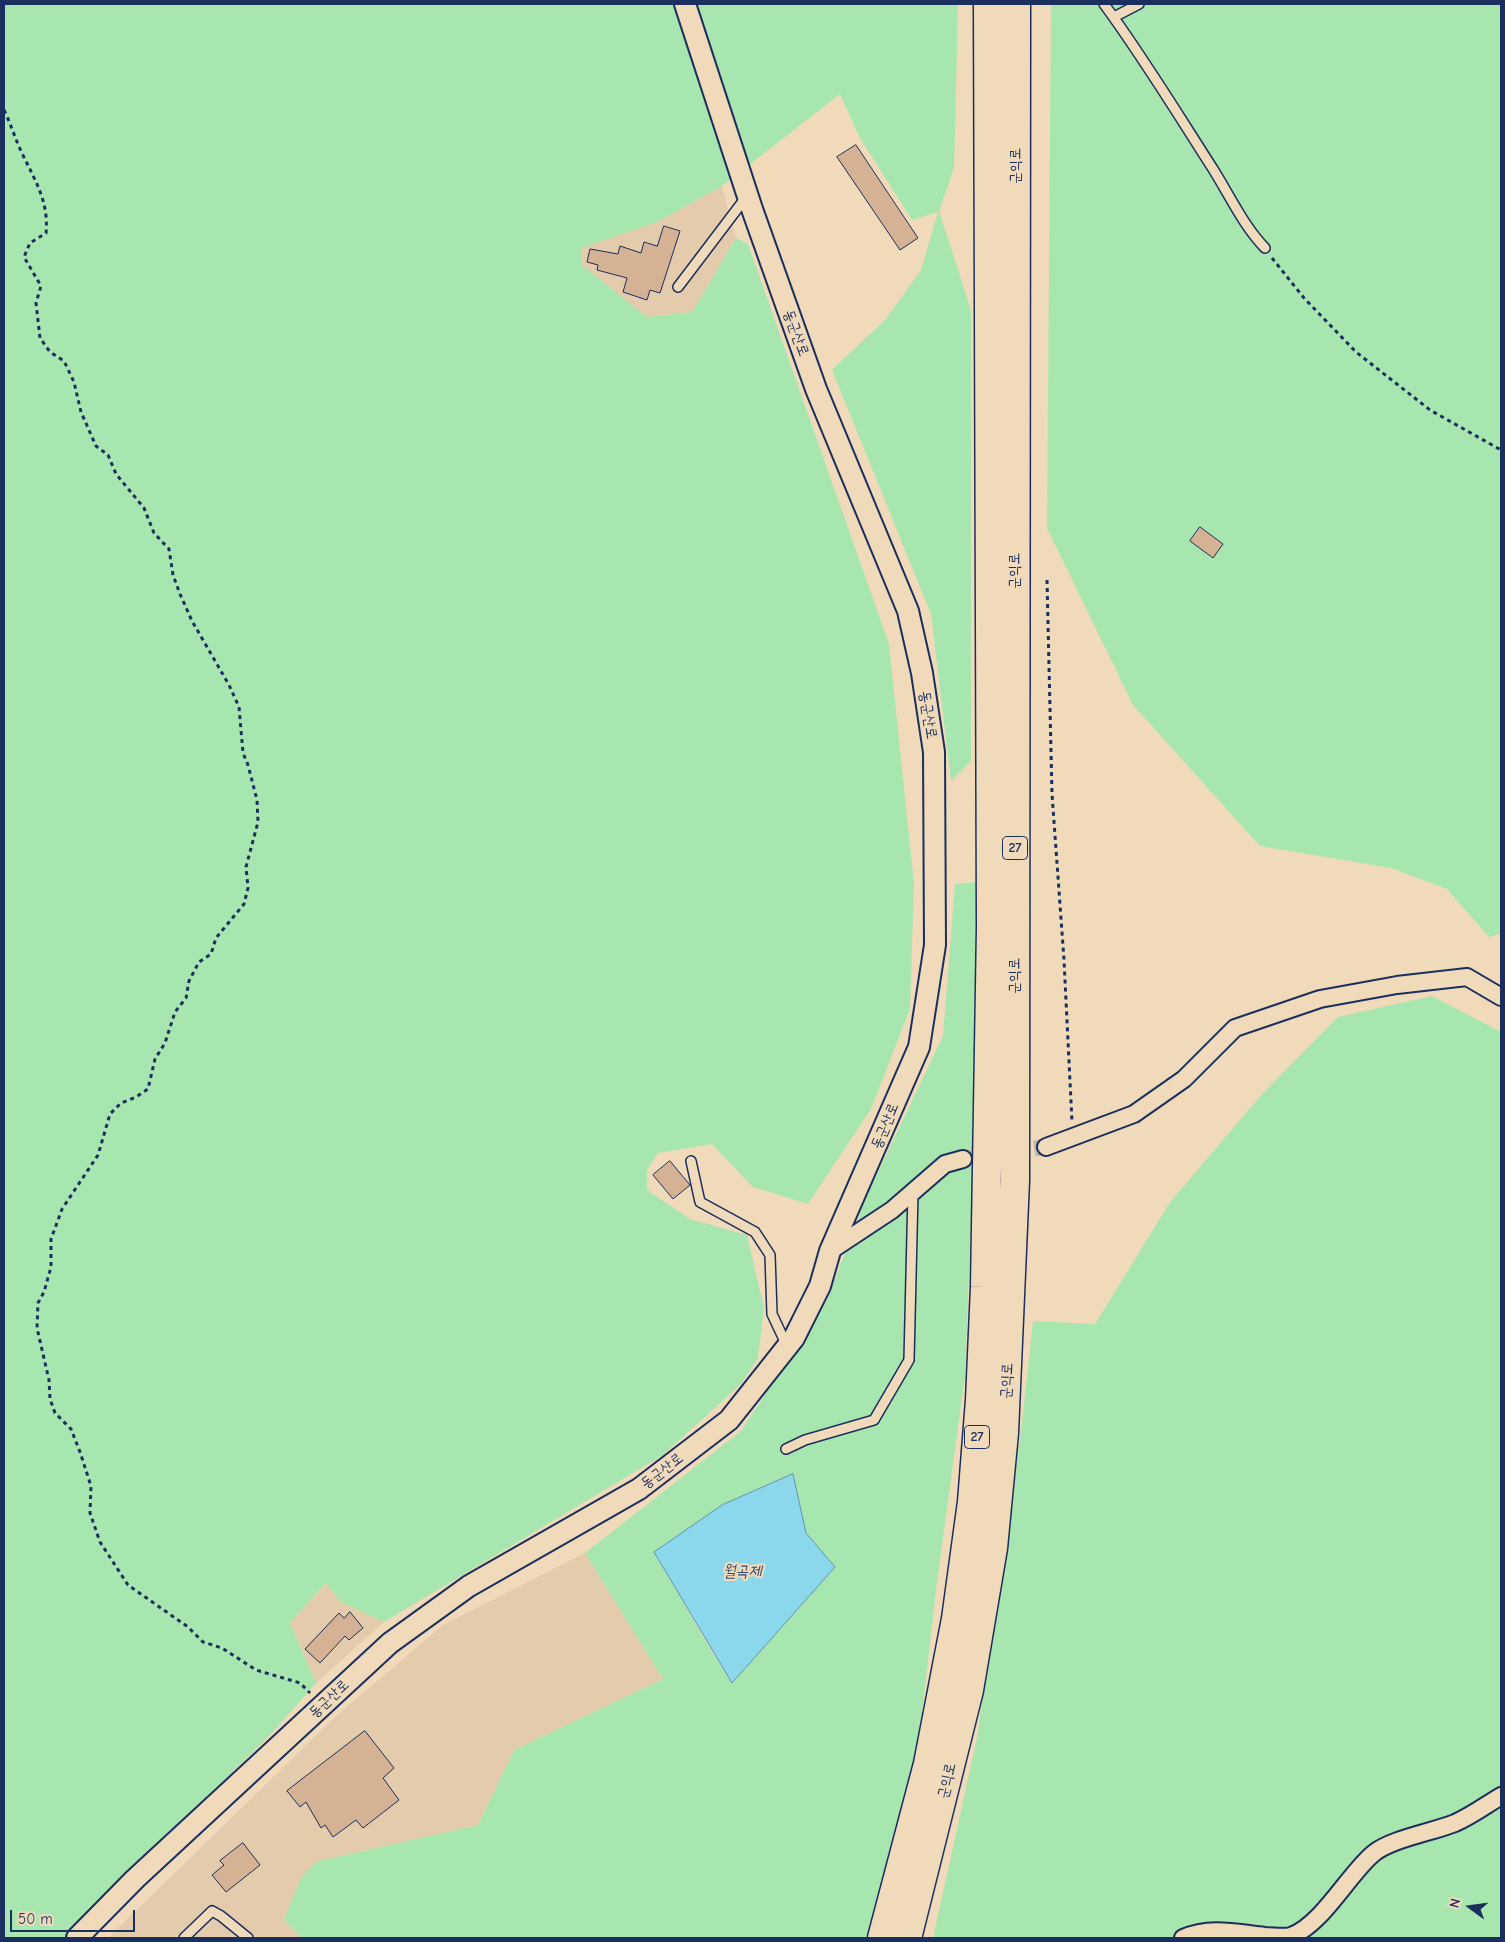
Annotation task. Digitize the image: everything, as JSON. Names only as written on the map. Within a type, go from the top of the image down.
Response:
[{"type":"highway","name":"군익로","points":[[882,1938],[928,1764],[956,1619],[972,1502],[980,1400],[985,1278],[991,927],[988,4]]},
{"type":"highway","name":"군익로","points":[[907,1938],[969,1690],[993,1548],[1004,1433],[1016,1181],[1016,4]]},
{"type":"street","name":"동군산로","points":[[77,1938],[135,1879],[390,1643],[469,1586],[639,1489],[729,1420],[794,1338],[820,1286],[830,1251],[919,1047],[935,945],[934,752],[922,674],[908,611],[816,389],[747,196],[685,4]]},
{"type":"street","points":[[1046,1148],[1134,1114],[1184,1079],[1235,1028],[1320,999],[1397,985],[1467,977],[1501,997]]},
{"type":"street","points":[[830,1251],[892,1210],[945,1164],[963,1159]]},
{"type":"street","points":[[1183,1938],[1206,1930],[1274,1937],[1291,1936],[1308,1924],[1338,1895],[1374,1852],[1392,1842],[1423,1835],[1457,1822],[1501,1796]]},
{"type":"lane","points":[[1104,4],[1135,47],[1221,182],[1248,230],[1265,248]]},
{"type":"lane","points":[[1114,17],[1139,4]]},
{"type":"lane","points":[[678,287],[747,196]]},
{"type":"lane","points":[[691,1161],[700,1202],[755,1232],[770,1255],[772,1314],[787,1346]]},
{"type":"lane","points":[[786,1449],[805,1440],[874,1420],[909,1360],[913,1192]]},
{"type":"lane","points":[[184,1938],[212,1912],[221,1916],[248,1938]]},
{"type":"path","points":[[4,110],[21,152],[36,178],[48,215],[46,233],[30,243],[24,256],[41,286],[36,302],[40,338],[50,352],[64,360],[74,382],[81,412],[96,446],[108,455],[116,474],[144,508],[154,533],[169,549],[173,575],[180,594],[239,707],[243,753],[257,800],[258,822],[246,867],[248,888],[244,904],[216,938],[211,954],[200,962],[189,981],[186,998],[175,1012],[165,1043],[155,1059],[148,1088],[121,1103],[110,1114],[98,1155],[62,1209],[52,1239],[51,1267],[44,1292],[38,1303],[37,1328],[49,1380],[50,1399],[55,1414],[71,1429],[80,1452],[91,1486],[90,1513],[100,1542],[128,1586],[188,1627],[203,1642],[222,1648],[256,1670],[300,1683],[322,1706]]},
{"type":"path","points":[[1265,248],[1304,298],[1356,352],[1430,410],[1501,450]]},
{"type":"path","points":[[1047,580],[1052,794],[1064,960],[1072,1138]]},
{"type":"shaded area","points":[[722,186],[736,238],[692,312],[647,317],[581,265],[581,248],[657,222]]},
{"type":"shaded area","points":[[585,1553],[663,1679],[514,1750],[478,1825],[315,1862],[284,1920],[302,1938],[108,1938],[336,1716],[443,1625]]},
{"type":"shaded area","points":[[327,1583],[341,1602],[384,1622],[316,1683],[290,1623]]},
{"type":"green space","points":[[4,4],[958,4],[954,168],[939,211],[971,310],[971,761],[951,781],[931,614],[832,370],[886,319],[921,270],[938,212],[912,220],[860,138],[840,94],[722,186],[657,222],[581,248],[582,265],[647,317],[692,312],[736,238],[748,244],[889,644],[914,884],[910,1009],[871,1109],[808,1204],[753,1187],[712,1144],[658,1153],[647,1170],[647,1190],[690,1219],[747,1235],[764,1308],[758,1358],[741,1384],[663,1455],[384,1622],[341,1602],[326,1583],[290,1623],[316,1683],[271,1734],[64,1938],[4,1938]]},
{"type":"green space","points":[[1051,4],[1501,4],[1501,933],[1489,937],[1447,889],[1391,868],[1260,846],[1133,705],[1047,528]]},
{"type":"green space","points":[[976,882],[973,1170],[965,1376],[937,1582],[911,1809],[867,1938],[302,1938],[284,1920],[300,1880],[315,1862],[478,1825],[514,1750],[663,1679],[585,1553],[741,1431],[827,1300],[867,1195],[943,1036],[955,884]],"holes":[[[793,1475],[806,1533],[835,1567],[732,1683],[654,1552],[722,1505]]]},
{"type":"green space","points":[[1432,996],[1501,1032],[1501,1938],[933,1938],[977,1738],[1021,1431],[1033,1321],[1095,1324],[1171,1201],[1263,1093],[1338,1017]]},
{"type":"water","name":"월곡제","points":[[793,1474],[806,1533],[835,1567],[732,1683],[654,1552],[722,1505]]},
{"type":"building","points":[[856,145],[918,238],[900,250],[837,157]]},
{"type":"building","points":[[664,226],[680,231],[660,293],[650,290],[647,300],[623,292],[627,278],[597,270],[598,265],[587,262],[590,249],[618,254],[620,246],[641,253],[644,242],[657,246]]},
{"type":"building","points":[[1200,527],[1223,544],[1213,558],[1190,541]]},
{"type":"building","points":[[670,1161],[690,1185],[673,1199],[653,1175]]},
{"type":"building","points":[[350,1612],[363,1628],[349,1640],[345,1636],[320,1663],[305,1649],[339,1613],[344,1618]]},
{"type":"building","points":[[365,1731],[394,1768],[383,1778],[399,1800],[363,1828],[356,1820],[333,1837],[325,1825],[321,1828],[306,1802],[300,1807],[287,1791]]},
{"type":"building","points":[[243,1843],[260,1865],[226,1892],[212,1875],[224,1865],[220,1861]]},
{"type":"tunnel","points":[[963,1159],[1046,1147]]}]
